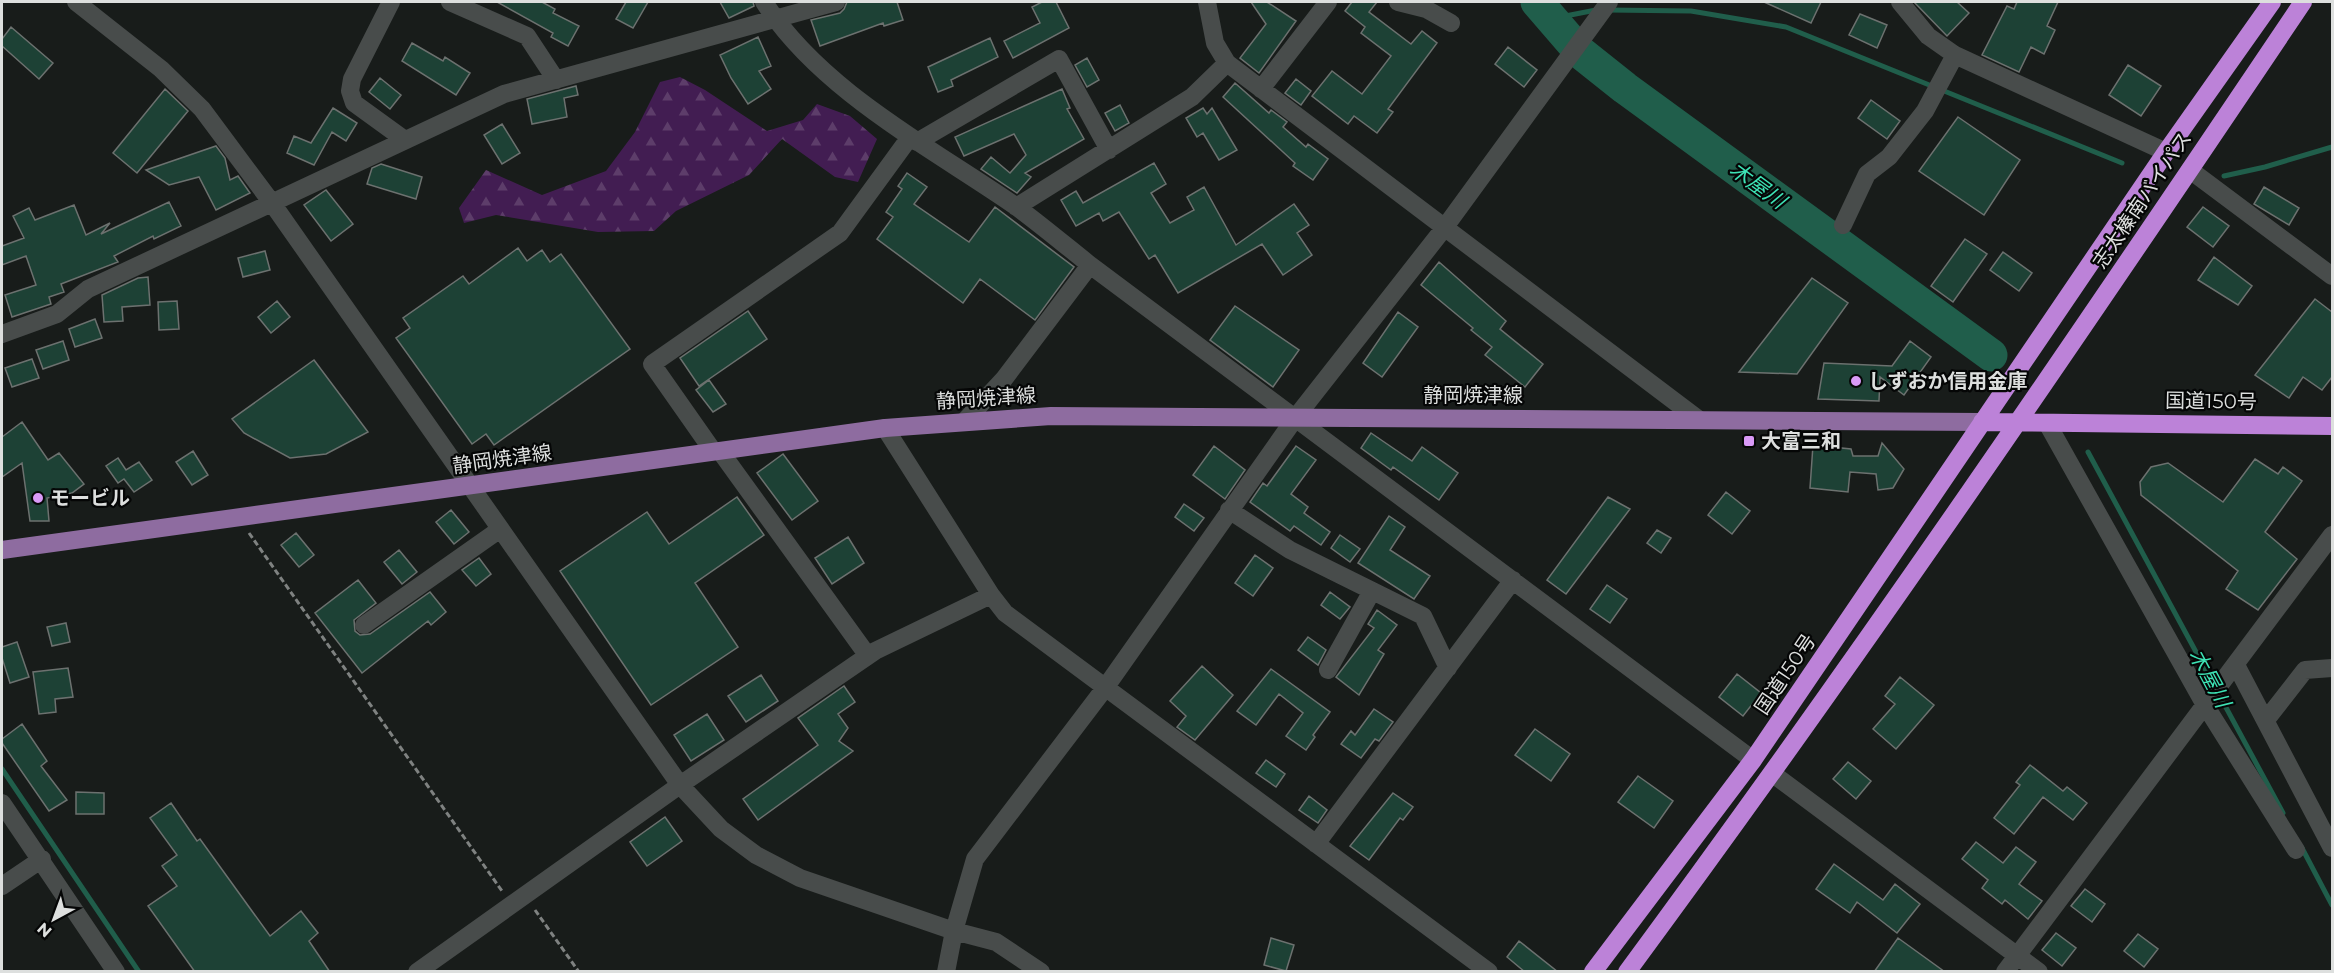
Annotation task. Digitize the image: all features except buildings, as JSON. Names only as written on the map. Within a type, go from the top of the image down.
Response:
[{"type":"highway","name":"志太榛南バイパス","points":[[1982,422],[2166,152],[2272,2]]},
{"type":"highway","name":"志太榛南バイパス","points":[[2017,424],[2303,2]]},
{"type":"highway","name":"国道150号","points":[[1593,972],[1754,760],[1982,422],[2332,426]]},
{"type":"highway","points":[[1627,972],[1773,774],[2017,424]]},
{"type":"main road","name":"静岡焼津線","points":[[2,550],[885,428],[1051,416],[1982,422]]},
{"type":"street","points":[[76,2],[161,69],[202,109],[272,203],[468,487],[680,785],[721,830],[765,860],[800,878],[954,931],[996,942],[1041,972]]},
{"type":"street","points":[[391,2],[352,79],[350,91],[354,103],[405,140]]},
{"type":"street","points":[[450,2],[489,9],[527,36],[556,80]]},
{"type":"street","points":[[764,2],[774,18],[835,81],[913,139],[1016,207],[1090,265],[1754,760]]},
{"type":"street","points":[[2,334],[57,314],[88,289],[504,94],[836,2]]},
{"type":"street","points":[[1207,2],[1215,43],[1227,63],[1698,419]]},
{"type":"street","points":[[1262,89],[1329,2]]},
{"type":"street","points":[[1398,2],[1426,9],[1451,23]]},
{"type":"street","points":[[1899,2],[1928,36],[1955,55],[2166,152]]},
{"type":"street","points":[[946,972],[954,931],[975,859],[1105,688],[1296,417],[1445,227],[1604,8]]},
{"type":"street","points":[[1843,225],[1867,174],[1889,157],[1925,111],[1955,55]]},
{"type":"street","points":[[868,656],[652,364],[840,233],[913,139],[1059,59],[1108,150]]},
{"type":"street","points":[[1016,207],[1192,97],[1227,63]]},
{"type":"street","points":[[2190,170],[2332,276]]},
{"type":"street","points":[[964,422],[1004,379],[1090,265]]},
{"type":"street","points":[[2047,423],[2205,705],[2296,850]]},
{"type":"street","points":[[885,428],[991,595],[1005,613],[1489,972]]},
{"type":"street","points":[[1229,510],[1290,550],[1423,616],[1448,668]]},
{"type":"street","points":[[364,625],[499,530]]},
{"type":"street","points":[[2006,972],[2332,535]]},
{"type":"street","points":[[1316,844],[1513,580]]},
{"type":"street","points":[[1328,670],[1372,591]]},
{"type":"street","points":[[417,972],[680,785],[868,656],[991,595]]},
{"type":"street","points":[[2236,665],[2332,848]]},
{"type":"street","points":[[2266,720],[2305,670],[2332,668]]},
{"type":"street","points":[[1773,774],[2039,972]]},
{"type":"street","points":[[2,802],[116,972]]},
{"type":"street","points":[[2,886],[42,860]]},
{"type":"path","points":[[239,518],[518,900],[579,972]]},
{"type":"green space","points":[[680,77],[705,90],[767,131],[803,120],[817,104],[850,116],[877,139],[858,182],[835,177],[782,139],[749,175],[676,211],[654,231],[598,232],[496,215],[464,223],[459,208],[486,170],[542,195],[606,171],[635,132],[660,82]]},
{"type":"waterway","name":"木屋川","points":[[1537,2],[1581,53],[1625,88],[1991,355]]},
{"type":"waterway","points":[[1550,19],[1596,10]]},
{"type":"waterway","points":[[1608,10],[1691,11],[1786,27],[2122,163]]},
{"type":"waterway","points":[[2224,176],[2265,167],[2332,147]]},
{"type":"waterway","name":"木屋川","points":[[2088,452],[2283,813]]},
{"type":"waterway","points":[[2,769],[139,972]]},
{"type":"waterway","name":"木屋川","points":[[2302,848],[2332,905]]},
{"type":"place","name":"しずおか信用金庫","points":[[1856,381]]},
{"type":"place","name":"大富三和","points":[[1749,441]]},
{"type":"place","name":"モービル","points":[[38,498]]}]
